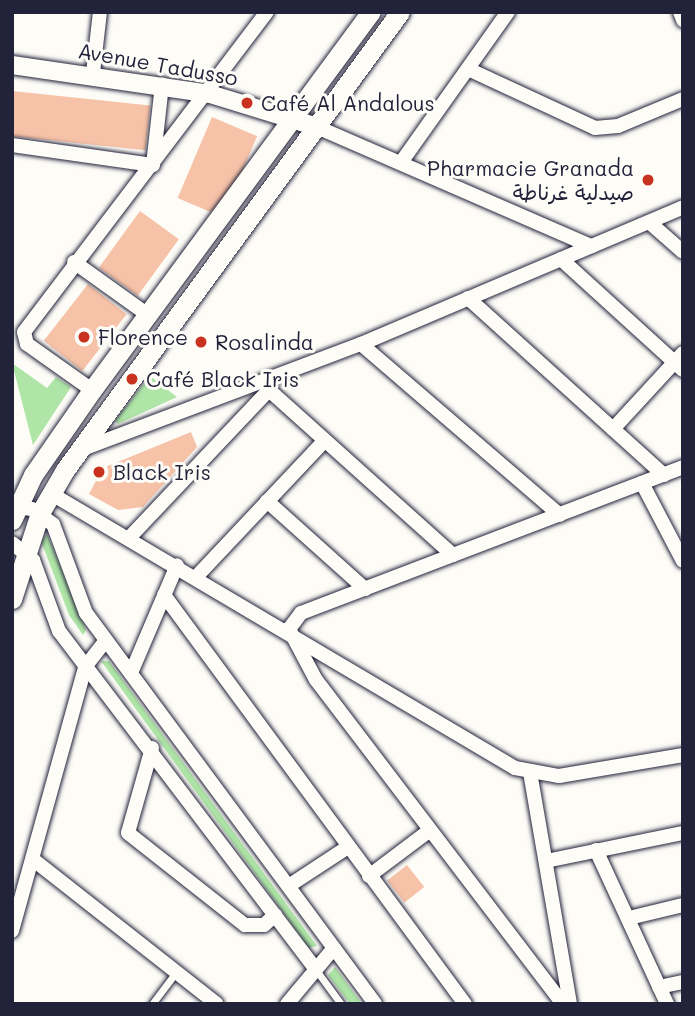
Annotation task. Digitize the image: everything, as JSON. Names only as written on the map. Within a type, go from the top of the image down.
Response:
[{"type":"main road","points":[[14,511],[92,390],[371,12]]},
{"type":"main road","points":[[12,599],[19,548],[50,493],[400,12]]},
{"type":"street","points":[[93,73],[100,12]]},
{"type":"street","points":[[92,390],[23,338],[74,262],[210,94],[267,12]]},
{"type":"street","points":[[402,161],[508,12]]},
{"type":"street","points":[[680,12],[683,20]]},
{"type":"street","name":"Avenue Tadusso","points":[[12,65],[93,73],[210,94],[293,117],[317,127]]},
{"type":"street","points":[[468,69],[594,128],[618,126],[683,99]]},
{"type":"street","points":[[153,165],[162,85]]},
{"type":"street","points":[[317,127],[402,161],[591,246]]},
{"type":"street","points":[[12,145],[153,165]]},
{"type":"street","points":[[80,450],[268,385],[683,207]]},
{"type":"street","points":[[649,222],[683,252]]},
{"type":"street","points":[[561,259],[680,362],[613,429]]},
{"type":"street","points":[[74,262],[148,316]]},
{"type":"street","points":[[468,298],[664,475]]},
{"type":"street","points":[[361,344],[559,515]]},
{"type":"street","points":[[268,385],[324,441],[453,555]]},
{"type":"street","points":[[129,538],[268,385]]},
{"type":"street","points":[[197,576],[324,441]]},
{"type":"street","points":[[289,629],[301,613],[683,467]]},
{"type":"street","points":[[642,483],[683,561]]},
{"type":"street","points":[[50,493],[289,629],[499,760],[530,772],[559,776],[683,755]]},
{"type":"street","points":[[267,501],[365,589]]},
{"type":"street","points":[[14,511],[40,513],[57,531],[86,613],[290,885],[374,1004]]},
{"type":"street","points":[[19,548],[59,631],[152,748],[316,970]]},
{"type":"street","points":[[131,673],[177,565]]},
{"type":"street","points":[[164,595],[465,1004]]},
{"type":"street","points":[[289,629],[316,680],[563,1004]]},
{"type":"street","points":[[12,931],[35,861],[85,667],[106,640]]},
{"type":"street","points":[[152,748],[128,833],[245,925],[264,925],[275,915]]},
{"type":"street","points":[[530,772],[570,1004]]},
{"type":"street","points":[[369,876],[429,831]]},
{"type":"street","points":[[547,861],[683,833]]},
{"type":"street","points":[[290,885],[348,847]]},
{"type":"street","points":[[596,850],[667,1004]]},
{"type":"street","points":[[35,861],[217,1004]]},
{"type":"street","points":[[629,918],[683,905]]},
{"type":"street","points":[[287,1004],[334,948]]},
{"type":"street","points":[[659,987],[683,982]]},
{"type":"lane","points":[[316,970],[341,1004]]},
{"type":"lane","points":[[152,1004],[176,972]]},
{"type":"green space","points":[[12,363],[47,388],[56,377],[71,387],[33,445]]},
{"type":"green space","points":[[150,376],[177,397],[118,424],[115,421]]},
{"type":"green space","points":[[47,534],[86,630],[83,635],[69,615],[41,541]]},
{"type":"green space","points":[[101,661],[109,661],[317,946],[309,948]]},
{"type":"green space","points":[[335,967],[362,1004],[350,1004],[328,975]]},
{"type":"building","points":[[12,91],[150,106],[146,150],[12,136]]},
{"type":"building","points":[[212,117],[257,136],[223,217],[178,198]]},
{"type":"building","points":[[140,211],[179,239],[138,296],[99,268]]},
{"type":"building","points":[[88,284],[127,314],[82,371],[44,341]]},
{"type":"building","points":[[191,432],[197,447],[143,507],[118,510],[89,494],[103,468]]},
{"type":"building","points":[[407,865],[424,887],[405,902],[387,880]]},
{"type":"place","name":"Café Al Andalous","points":[[247,103]]},
{"type":"place","name":"Pharmacie Granada صيدلية غرناطة","points":[[648,180]]},
{"type":"place","name":"Florence","points":[[84,337]]},
{"type":"place","name":"Rosalinda","points":[[201,342]]},
{"type":"place","name":"Café Black Iris","points":[[132,379]]},
{"type":"place","name":"Black Iris","points":[[99,472]]}]
